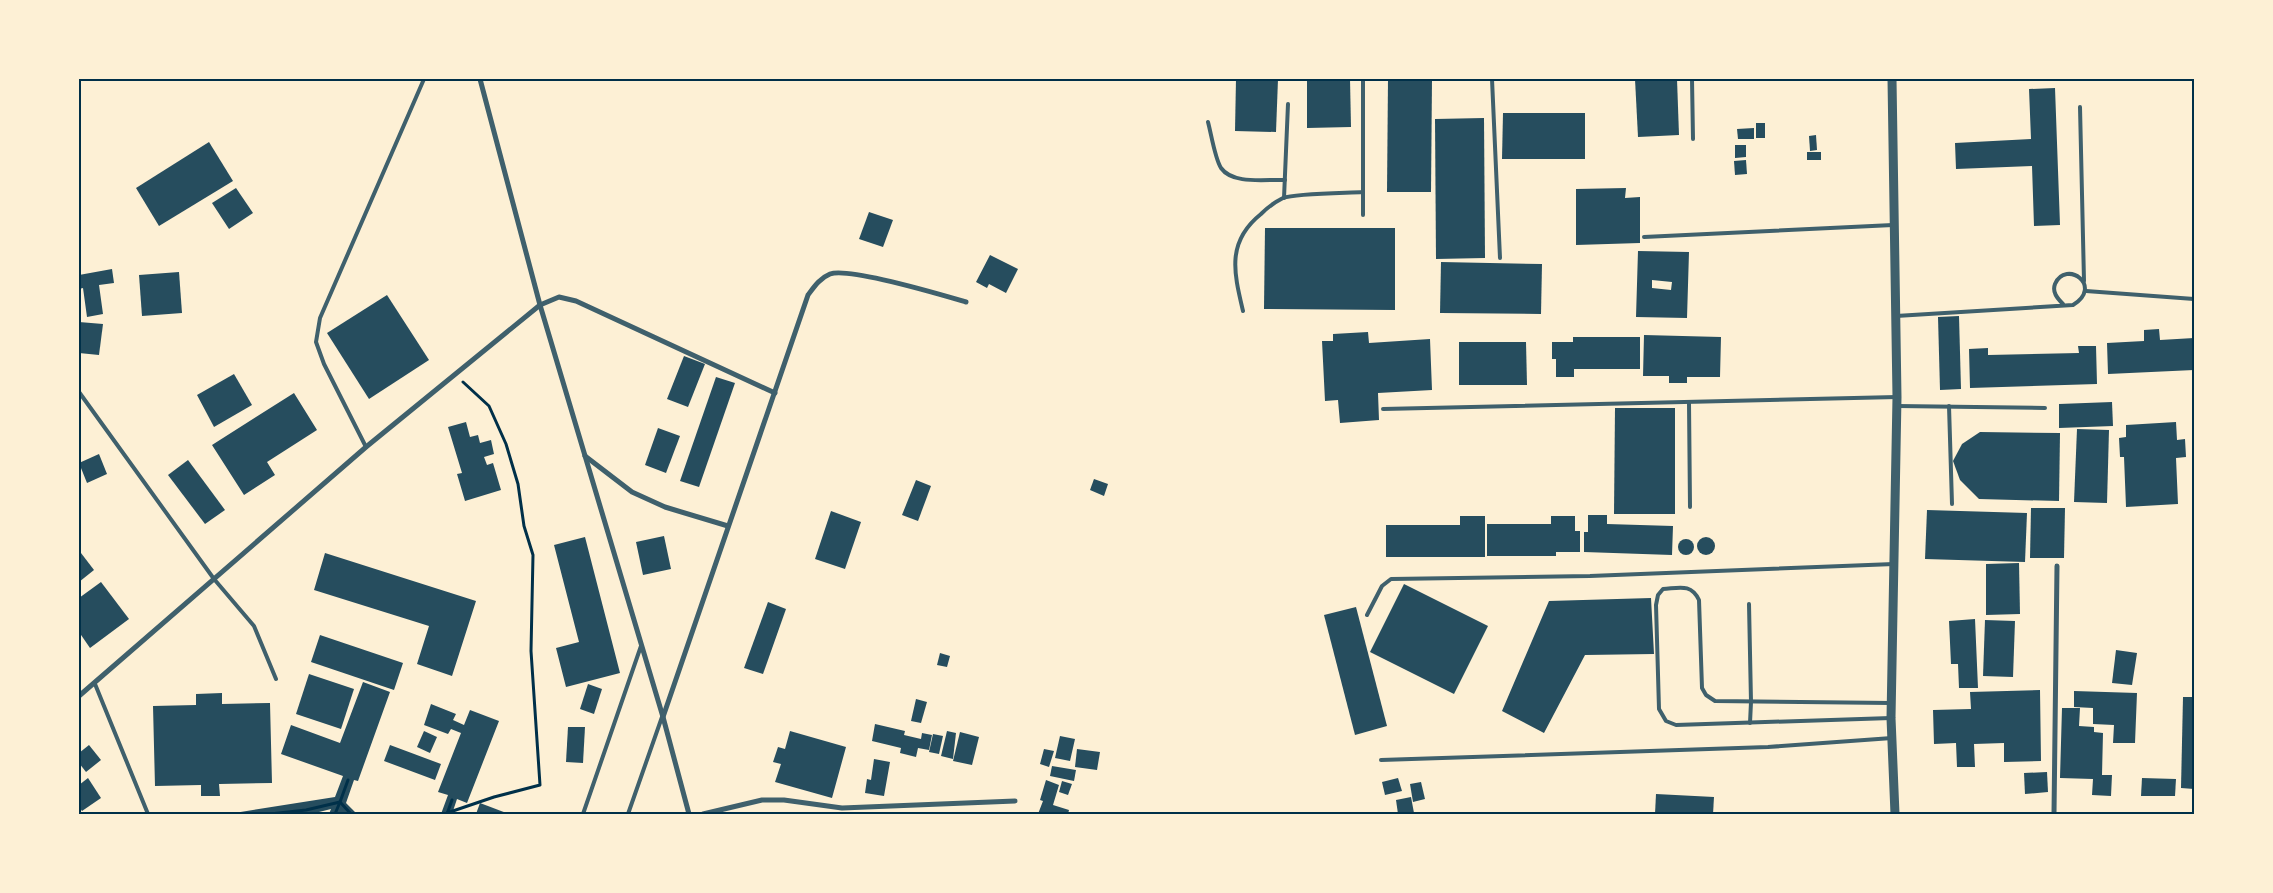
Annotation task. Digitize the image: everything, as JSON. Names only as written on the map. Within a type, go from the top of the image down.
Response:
[{"type":"street","points":[[480,79],[540,305],[689,814]]},
{"type":"street","points":[[1892,79],[1897,402],[1892,703],[1895,814]]},
{"type":"street","points":[[662,717],[808,295],[818,282],[831,274],[853,273],[966,302]]},
{"type":"street","points":[[79,696],[366,446],[540,305],[559,297],[576,301],[774,393]]},
{"type":"street","points":[[585,456],[632,492],[665,507],[728,526]]},
{"type":"street","points":[[2054,814],[2057,566]]},
{"type":"street","points":[[703,814],[762,800],[784,800],[842,808],[1015,801]]},
{"type":"lane","points":[[366,446],[324,364],[316,342],[317,334],[320,318],[424,79]]},
{"type":"lane","points":[[1363,79],[1363,215]]},
{"type":"lane","points":[[1492,79],[1500,258]]},
{"type":"lane","points":[[1692,79],[1693,138]]},
{"type":"lane","points":[[1284,198],[1288,104]]},
{"type":"lane","points":[[1896,316],[2063,304],[2073,305],[2082,300],[2086,291],[2084,281],[2080,106]]},
{"type":"lane","points":[[1208,122],[1221,167],[1229,175],[1238,179],[1285,180]]},
{"type":"lane","points":[[1243,311],[1236,282],[1237,243],[1250,222],[1284,198],[1363,192]]},
{"type":"lane","points":[[1644,236],[1895,225]]},
{"type":"lane","points":[[2063,304],[2056,298],[2054,288],[2058,278],[2066,273],[2076,274],[2084,281]]},
{"type":"lane","points":[[2086,291],[2194,299]]},
{"type":"lane","points":[[79,392],[214,579],[254,626],[276,679]]},
{"type":"lane","points":[[1383,409],[1689,403],[1897,402],[1949,406],[2045,408]]},
{"type":"lane","points":[[1689,403],[1690,507]]},
{"type":"lane","points":[[1949,406],[1952,504]]},
{"type":"lane","points":[[1367,614],[1382,586],[1391,579],[1590,576],[1894,564]]},
{"type":"lane","points":[[1892,703],[1715,701],[1706,695],[1702,688],[1699,600],[1695,592],[1688,588],[1663,589],[1658,595],[1656,605],[1659,709],[1666,721],[1676,726],[1892,718]]},
{"type":"lane","points":[[1748,604],[1750,723]]},
{"type":"lane","points":[[583,814],[641,646]]},
{"type":"lane","points":[[95,684],[148,814]]},
{"type":"lane","points":[[628,814],[662,717]]},
{"type":"lane","points":[[1381,760],[1768,746],[1892,738]]},
{"type":"path","points":[[447,814],[494,797],[540,785],[531,652],[533,556],[524,526],[518,484],[506,444],[489,406],[455,374]]},
{"type":"path","points":[[335,814],[348,780]]},
{"type":"path","points":[[447,814],[452,800]]},
{"type":"path","points":[[270,814],[306,810],[340,802]]},
{"type":"path","points":[[340,802],[351,814]]},
{"type":"path","points":[[305,814],[306,810]]},
{"type":"building","points":[[1236,79],[1278,79],[1276,132],[1235,131]]},
{"type":"building","points":[[1307,79],[1350,79],[1351,127],[1307,128]]},
{"type":"building","points":[[1388,79],[1432,79],[1431,192],[1387,192]]},
{"type":"building","points":[[1635,79],[1677,79],[1679,135],[1638,137]]},
{"type":"building","points":[[2055,88],[2060,225],[2034,226],[2032,166],[1956,169],[1955,143],[2031,139],[2029,89]]},
{"type":"building","points":[[1503,113],[1585,113],[1585,159],[1502,159]]},
{"type":"building","points":[[1484,118],[1485,258],[1436,259],[1435,119]]},
{"type":"building","points":[[1756,123],[1765,123],[1765,138],[1756,138]]},
{"type":"building","points":[[1754,128],[1754,139],[1738,139],[1737,129]]},
{"type":"building","points":[[1816,135],[1817,150],[1810,151],[1809,136]]},
{"type":"building","points":[[209,142],[233,181],[159,226],[136,188]]},
{"type":"building","points":[[1735,145],[1746,145],[1746,157],[1735,158]]},
{"type":"building","points":[[1807,152],[1821,152],[1821,160],[1807,160]]},
{"type":"building","points":[[1746,160],[1747,174],[1735,175],[1734,161]]},
{"type":"building","points":[[236,188],[253,213],[229,229],[212,203]]},
{"type":"building","points":[[1626,188],[1625,198],[1640,197],[1640,243],[1576,245],[1576,189]]},
{"type":"building","points":[[869,212],[893,220],[883,247],[859,239]]},
{"type":"building","points":[[1265,228],[1395,228],[1395,310],[1264,309]]},
{"type":"building","points":[[1638,251],[1689,252],[1687,318],[1636,317]],"holes":[[[1652,280],[1672,282],[1671,290],[1652,288]]]},
{"type":"building","points":[[990,255],[1018,269],[1006,293],[989,284],[987,288],[976,282]]},
{"type":"building","points":[[1441,262],[1542,264],[1541,314],[1440,313]]},
{"type":"building","points":[[112,269],[114,283],[99,285],[103,314],[87,317],[83,288],[79,289],[79,275]]},
{"type":"building","points":[[179,272],[182,313],[142,316],[139,275]]},
{"type":"building","points":[[387,295],[429,360],[369,399],[327,333]]},
{"type":"building","points":[[1959,316],[1961,389],[1940,390],[1938,317]]},
{"type":"building","points":[[79,322],[103,324],[99,355],[79,353]]},
{"type":"building","points":[[2159,329],[2160,340],[2194,338],[2194,370],[2108,374],[2107,343],[2144,341],[2144,330]]},
{"type":"building","points":[[1368,332],[1369,343],[1430,339],[1432,390],[1378,393],[1379,420],[1340,423],[1338,400],[1325,401],[1322,341],[1333,341],[1333,334]]},
{"type":"building","points":[[1644,335],[1721,337],[1720,377],[1687,377],[1687,383],[1669,383],[1669,376],[1643,376]]},
{"type":"building","points":[[1573,337],[1640,337],[1640,369],[1574,369],[1574,377],[1556,377],[1556,359],[1552,359],[1552,342],[1573,342]]},
{"type":"building","points":[[1459,342],[1526,342],[1527,385],[1459,385]]},
{"type":"building","points":[[2078,346],[2096,346],[2097,384],[1970,388],[1969,349],[1988,348],[1988,355],[2079,353]]},
{"type":"building","points":[[684,356],[705,364],[688,407],[667,399]]},
{"type":"building","points":[[234,374],[252,405],[214,427],[197,395]]},
{"type":"building","points":[[716,377],[735,383],[699,487],[680,481]]},
{"type":"building","points":[[294,393],[317,430],[267,462],[275,475],[244,495],[212,445]]},
{"type":"building","points":[[2112,402],[2113,426],[2059,428],[2059,404]]},
{"type":"building","points":[[1615,408],[1675,408],[1675,514],[1614,514]]},
{"type":"building","points":[[466,422],[470,437],[478,435],[480,443],[491,440],[494,454],[484,457],[487,465],[493,463],[501,490],[465,501],[457,474],[462,473],[448,427]]},
{"type":"building","points":[[2176,422],[2177,440],[2185,439],[2186,457],[2176,458],[2178,504],[2126,507],[2124,457],[2120,457],[2119,438],[2126,437],[2126,425]]},
{"type":"building","points":[[658,428],[680,436],[666,473],[645,465]]},
{"type":"building","points":[[2077,429],[2109,430],[2107,503],[2074,502]]},
{"type":"building","points":[[1980,432],[2060,433],[2059,501],[1979,499],[1960,480],[1953,461],[1962,444]]},
{"type":"building","points":[[99,454],[107,474],[87,483],[79,463]]},
{"type":"building","points":[[188,460],[225,510],[205,524],[168,475]]},
{"type":"building","points":[[1094,479],[1108,484],[1104,496],[1090,490]]},
{"type":"building","points":[[916,480],[931,486],[918,521],[902,515]]},
{"type":"building","points":[[2031,508],[2065,508],[2064,558],[2030,558]]},
{"type":"building","points":[[1927,510],[2027,513],[2025,562],[1925,559]]},
{"type":"building","points":[[831,511],[861,522],[845,569],[815,559]]},
{"type":"building","points":[[1588,515],[1607,515],[1607,524],[1673,526],[1672,555],[1584,552],[1584,532],[1588,532]]},
{"type":"building","points":[[1460,516],[1485,516],[1485,557],[1386,557],[1386,525],[1460,525]]},
{"type":"building","points":[[1551,516],[1575,516],[1575,531],[1580,531],[1580,552],[1556,552],[1556,556],[1487,556],[1487,524],[1551,524]]},
{"type":"building","points":[[664,536],[671,569],[643,575],[636,542]]},
{"type":"building","points":[[585,537],[620,673],[566,687],[556,648],[579,642],[554,545]]},
{"type":"building","points":[[1706,537],[1712,540],[1715,546],[1712,552],[1706,555],[1700,552],[1697,546],[1700,540]]},
{"type":"building","points":[[1686,539],[1694,547],[1686,555],[1678,547]]},
{"type":"building","points":[[81,553],[94,570],[79,582],[79,555]]},
{"type":"building","points":[[325,553],[476,601],[452,676],[417,664],[429,626],[314,590]]},
{"type":"building","points":[[2019,563],[2020,614],[1986,615],[1986,564]]},
{"type":"building","points":[[101,582],[129,619],[90,648],[79,632],[79,598]]},
{"type":"building","points":[[1404,584],[1488,626],[1454,694],[1370,652]]},
{"type":"building","points":[[1651,598],[1654,654],[1585,655],[1544,733],[1502,711],[1549,601]]},
{"type":"building","points":[[768,602],[786,609],[763,674],[744,668]]},
{"type":"building","points":[[1356,607],[1387,726],[1355,735],[1324,615]]},
{"type":"building","points":[[1975,619],[1978,688],[1959,688],[1958,664],[1951,664],[1949,621]]},
{"type":"building","points":[[1985,620],[2015,621],[2013,677],[1983,676]]},
{"type":"building","points":[[320,635],[403,663],[394,690],[311,662]]},
{"type":"building","points":[[2116,650],[2137,653],[2132,685],[2112,683]]},
{"type":"building","points":[[940,653],[950,656],[947,667],[937,665]]},
{"type":"building","points":[[309,674],[354,689],[341,729],[296,714]]},
{"type":"building","points":[[363,682],[390,692],[358,781],[354,780],[346,803],[357,814],[329,814],[331,809],[311,814],[228,814],[335,797],[343,776],[281,754],[291,725],[340,743]]},
{"type":"building","points":[[588,684],[602,689],[594,714],[580,709]]},
{"type":"building","points":[[2040,690],[2041,761],[2004,762],[2004,743],[1974,744],[1975,767],[1957,767],[1956,743],[1934,744],[1933,710],[1971,709],[1970,692]]},
{"type":"building","points":[[2074,691],[2137,693],[2135,743],[2113,743],[2114,725],[2093,724],[2093,708],[2074,707]]},
{"type":"building","points":[[222,693],[222,704],[270,703],[272,783],[219,784],[220,796],[201,796],[201,785],[155,786],[153,706],[196,705],[196,694]]},
{"type":"building","points":[[2183,697],[2194,697],[2194,789],[2181,788]]},
{"type":"building","points":[[916,699],[927,702],[921,723],[911,721]]},
{"type":"building","points":[[431,704],[456,714],[453,720],[464,725],[470,710],[499,721],[467,803],[457,799],[452,814],[441,814],[448,795],[438,792],[461,733],[451,729],[448,734],[424,725]]},
{"type":"building","points":[[2062,708],[2080,708],[2079,726],[2094,727],[2094,732],[2103,733],[2102,775],[2112,775],[2111,796],[2092,795],[2093,779],[2060,778]]},
{"type":"building","points":[[875,724],[905,731],[904,735],[921,739],[922,733],[932,735],[929,750],[918,748],[916,757],[900,753],[901,748],[872,741]]},
{"type":"building","points":[[568,727],[585,727],[583,763],[566,762]]},
{"type":"building","points":[[424,731],[437,737],[430,753],[417,747]]},
{"type":"building","points":[[790,731],[846,747],[832,798],[775,782],[781,764],[773,762],[778,747],[785,749]]},
{"type":"building","points":[[947,731],[956,733],[953,759],[941,756]]},
{"type":"building","points":[[960,732],[979,737],[972,765],[953,761]]},
{"type":"building","points":[[933,734],[943,736],[939,754],[929,752]]},
{"type":"building","points":[[1060,736],[1075,739],[1070,761],[1055,758]]},
{"type":"building","points":[[89,745],[101,760],[86,772],[79,763],[79,753]]},
{"type":"building","points":[[390,745],[441,764],[435,780],[384,761]]},
{"type":"building","points":[[1044,749],[1054,751],[1049,767],[1040,764]]},
{"type":"building","points":[[1077,749],[1100,752],[1097,770],[1075,767]]},
{"type":"building","points":[[874,759],[890,762],[884,796],[865,793],[867,779],[871,780]]},
{"type":"building","points":[[1052,766],[1076,770],[1074,781],[1050,776]]},
{"type":"building","points":[[2047,772],[2048,792],[2025,794],[2024,773]]},
{"type":"building","points":[[88,778],[101,798],[82,811],[79,807],[79,785]]},
{"type":"building","points":[[1398,778],[1402,791],[1385,795],[1382,782]]},
{"type":"building","points":[[2142,778],[2176,779],[2175,796],[2141,796]]},
{"type":"building","points":[[1046,780],[1059,785],[1053,805],[1069,810],[1068,814],[1038,814],[1043,801],[1040,800]]},
{"type":"building","points":[[1062,781],[1072,784],[1068,795],[1059,792]]},
{"type":"building","points":[[1421,782],[1425,799],[1413,802],[1410,784]]},
{"type":"building","points":[[1656,794],[1714,797],[1713,814],[1655,814]]},
{"type":"building","points":[[1411,797],[1414,813],[1398,814],[1396,800]]},
{"type":"building","points":[[480,803],[509,814],[476,814]]}]
